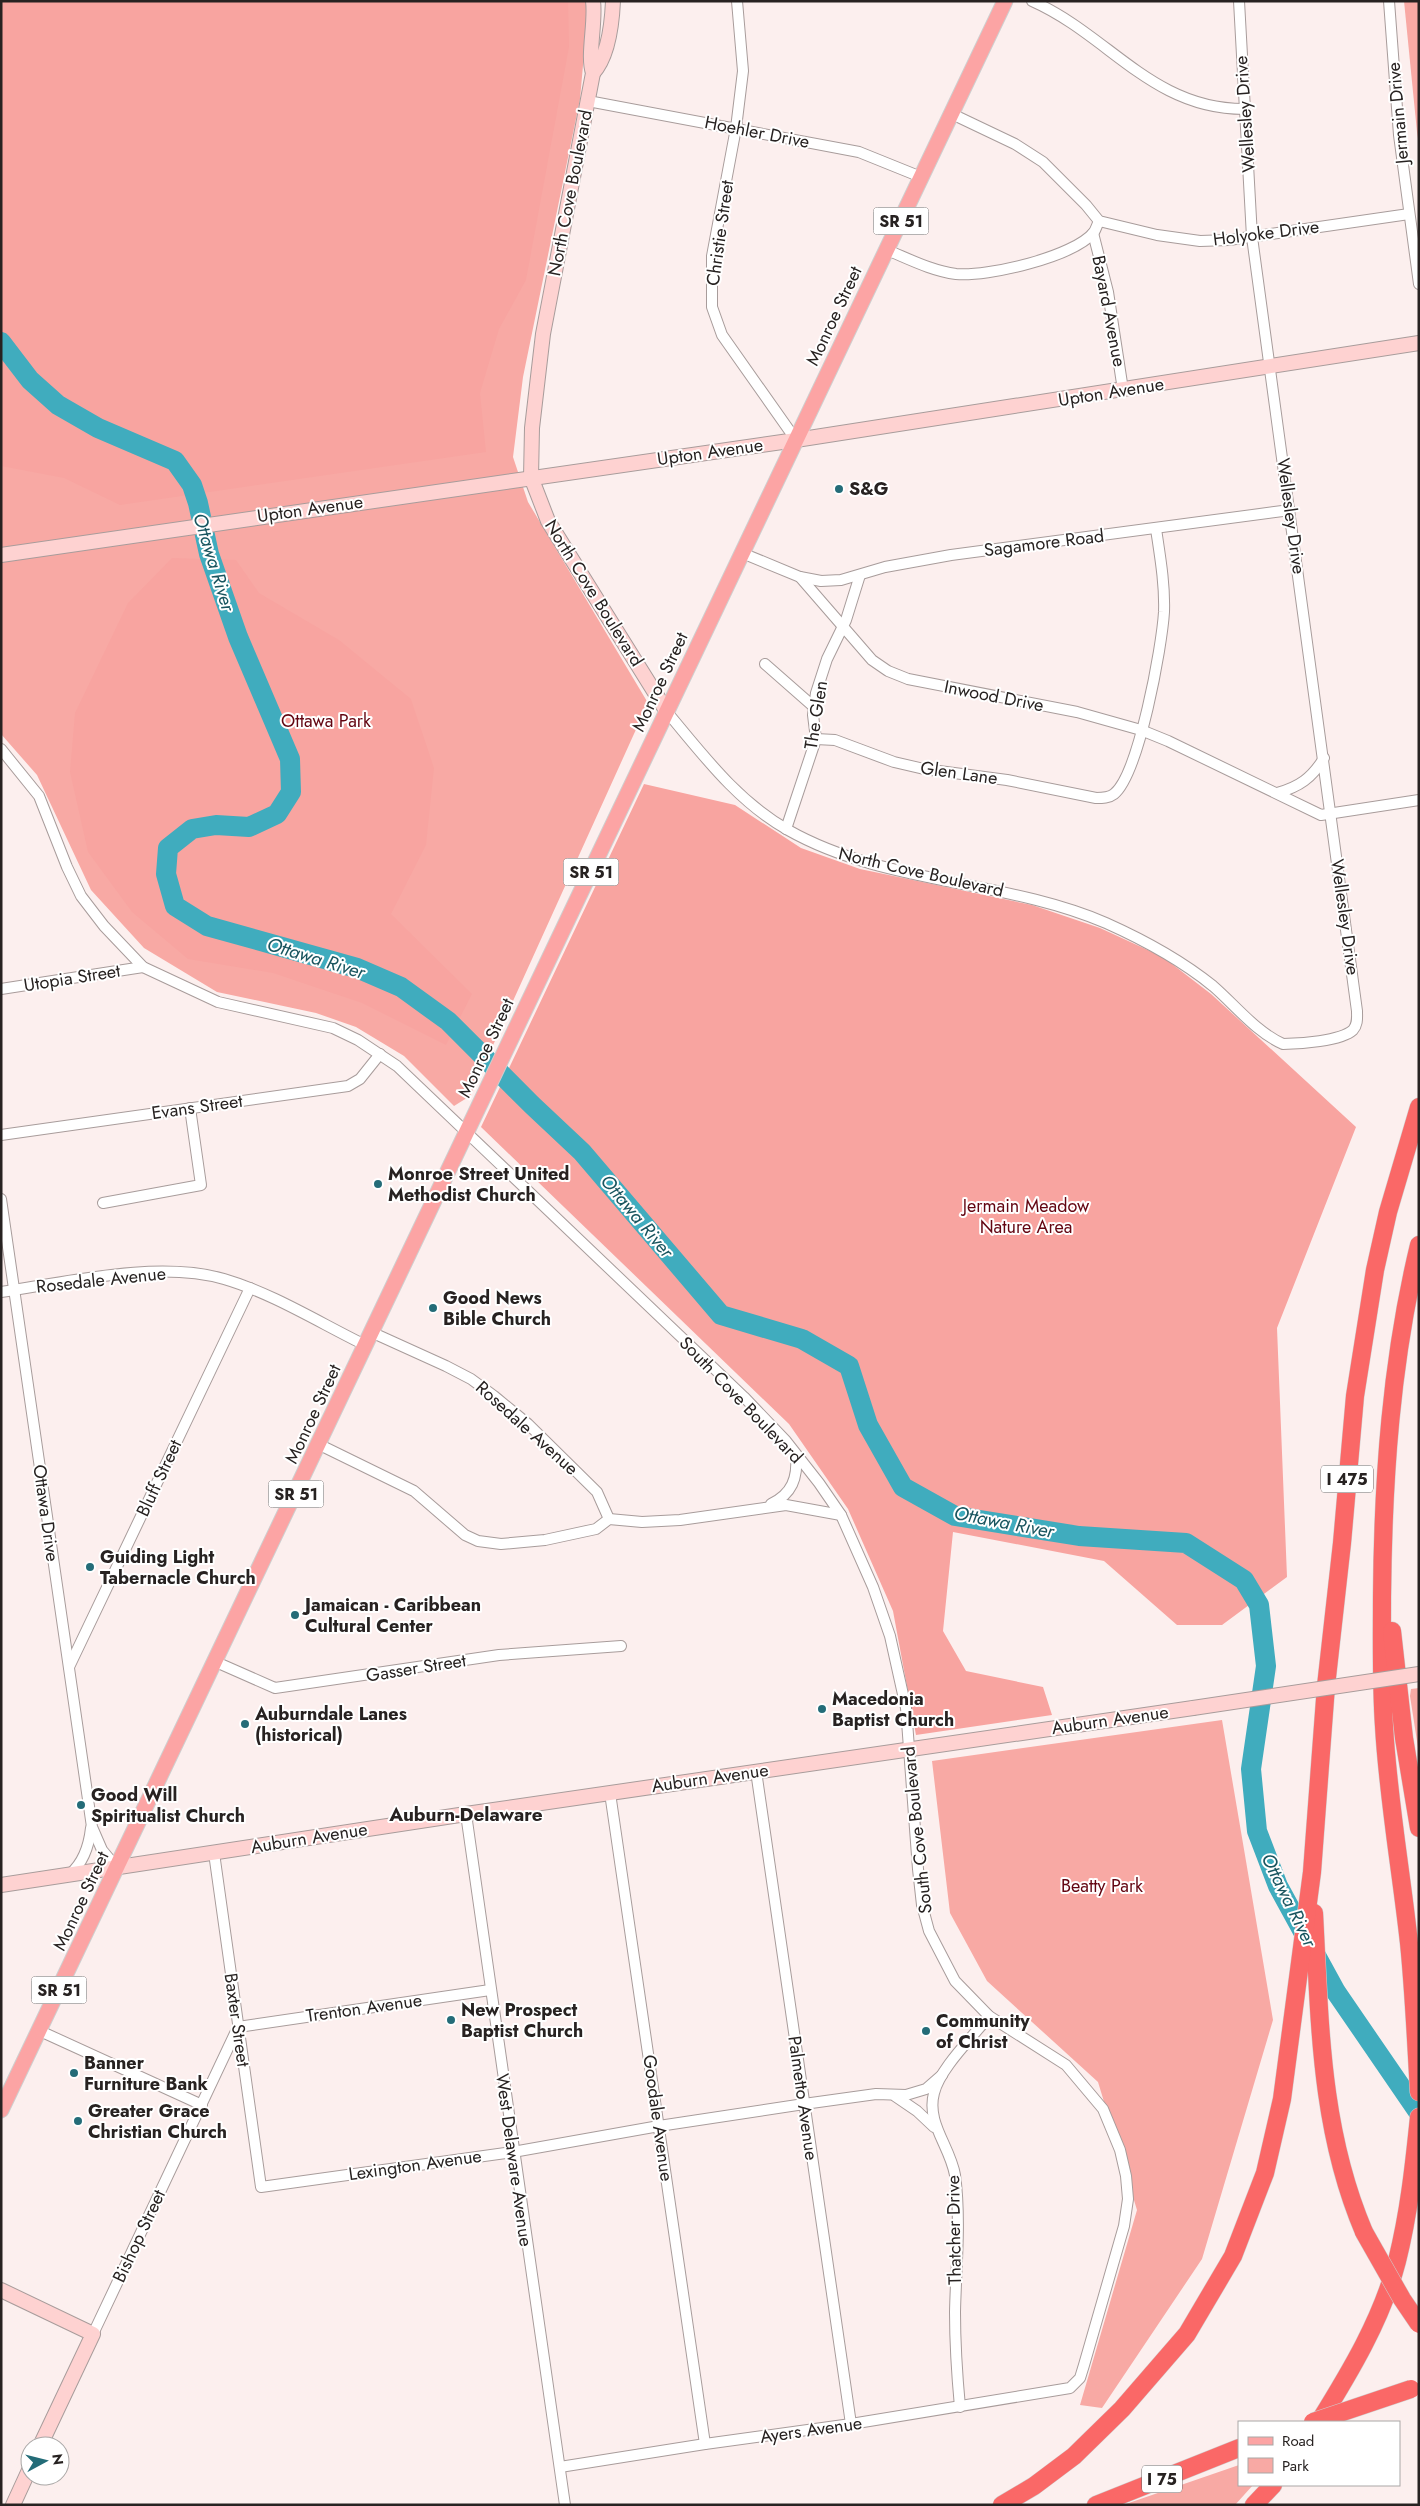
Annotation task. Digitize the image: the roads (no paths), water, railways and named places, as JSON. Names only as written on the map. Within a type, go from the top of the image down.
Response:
[{"type":"highway","name":"I 475","points":[[1312,1865],[1326,1686],[1342,1542],[1355,1396],[1375,1270],[1388,1212],[1419,1107]]},
{"type":"highway","name":"I 475","points":[[1382,1538],[1384,1485],[1394,1378],[1409,1285],[1419,1245]]},
{"type":"highway","points":[[1382,1538],[1403,1728],[1419,1828]]},
{"type":"highway","points":[[1382,1538],[1384,1726],[1415,2013],[1419,2092]]},
{"type":"highway","points":[[1002,2505],[1034,2486],[1074,2456],[1122,2409],[1187,2334],[1233,2256],[1265,2173],[1282,2099],[1312,1865]]},
{"type":"highway","points":[[1312,1865],[1325,2090],[1343,2177],[1364,2232],[1402,2300],[1419,2324]]},
{"type":"highway","points":[[1320,2421],[1340,2389],[1377,2318],[1396,2262],[1413,2183],[1419,2117]]},
{"type":"highway","points":[[1316,2421],[1415,2388]]},
{"type":"highway","name":"I 75","points":[[1096,2505],[1233,2451]]},
{"type":"highway","points":[[1254,2505],[1272,2486]]},
{"type":"main road","name":"Monroe Street","points":[[1,2110],[320,1444],[368,1338],[1005,1]]},
{"type":"street","name":"North Cove Boulevard","points":[[593,1],[594,29],[590,65],[593,73],[543,334],[532,428],[532,477],[548,521],[667,712],[718,773],[747,801],[786,829],[827,850],[930,878],[1027,897],[1072,910],[1106,923],[1163,951],[1212,986],[1262,1030],[1282,1044],[1345,1035],[1354,1029]]},
{"type":"street","name":"North Cove Boulevard","points":[[593,73],[598,68],[606,44],[613,1]]},
{"type":"street","name":"Christie Street","points":[[737,1],[743,71],[736,128],[712,256],[712,307],[722,335],[796,440]]},
{"type":"street","points":[[1032,1],[1050,9],[1076,25],[1149,80],[1168,91],[1225,109],[1244,108]]},
{"type":"street","name":"Wellesley Drive","points":[[1239,1],[1252,237],[1357,1011],[1358,1021],[1354,1029]]},
{"type":"street","name":"Jermain Drive","points":[[1389,1],[1399,135],[1419,284]]},
{"type":"street","name":"Hoehler Drive","points":[[588,101],[859,152],[921,177]]},
{"type":"street","points":[[887,250],[928,268],[954,274],[973,275],[1023,266],[1077,244],[1093,232],[1098,221],[1043,162],[1015,144],[952,114]]},
{"type":"street","name":"Holyoke Drive","points":[[1098,221],[1157,235],[1200,241],[1252,237],[1409,214]]},
{"type":"street","name":"Bayard Avenue","points":[[1093,232],[1108,292],[1123,390]]},
{"type":"street","name":"Upton Avenue","points":[[1,555],[796,440],[1271,368],[1419,343]]},
{"type":"street","name":"Sagamore Road","points":[[800,577],[821,581],[841,580],[885,566],[951,554],[1156,529],[1290,510]]},
{"type":"street","points":[[1141,730],[1156,671],[1164,611],[1163,572],[1156,529]]},
{"type":"street","name":"Inwood Drive","points":[[742,554],[800,577],[872,660],[888,671],[908,679],[1078,712],[1141,730],[1168,740],[1321,815],[1419,800]]},
{"type":"street","name":"The Glen","points":[[786,829],[816,739],[814,707],[816,693],[827,659],[843,627],[860,575]]},
{"type":"street","points":[[765,664],[814,707]]},
{"type":"street","name":"Glen Lane","points":[[816,739],[835,740],[894,762],[924,770],[1007,780],[1096,798],[1105,798],[1114,794],[1121,784],[1132,761],[1141,730]]},
{"type":"street","name":"South Cove Boulevard","points":[[1,749],[39,796],[66,867],[81,896],[104,926],[143,967],[218,1002],[333,1028],[380,1054],[414,1081],[744,1397],[819,1483],[841,1515],[872,1586],[890,1636],[906,1708],[920,1887],[929,1931],[955,1981],[989,2016],[1066,2065],[1102,2109],[1120,2150],[1126,2176],[1128,2199],[1124,2226],[1084,2365],[1075,2383],[1070,2388],[1061,2391]]},
{"type":"street","points":[[1277,794],[1293,789],[1305,781],[1315,773],[1324,758]]},
{"type":"street","name":"Utopia Street","points":[[1,989],[143,967]]},
{"type":"street","name":"Evans Street","points":[[1,1135],[348,1086],[360,1079],[380,1054]]},
{"type":"street","points":[[104,1203],[201,1185],[190,1108]]},
{"type":"street","name":"Ottawa Drive","points":[[1,1199],[92,1827],[102,1850],[117,1868]]},
{"type":"street","name":"Rosedale Avenue","points":[[1,1292],[123,1275],[170,1271],[223,1278],[250,1288],[368,1338],[455,1370],[494,1396],[528,1424],[597,1492],[609,1519]]},
{"type":"street","name":"Bluff Street","points":[[69,1668],[250,1288]]},
{"type":"street","points":[[320,1444],[414,1491],[465,1535],[478,1541],[501,1544],[545,1540],[596,1529],[609,1519],[642,1522],[680,1520],[766,1506],[786,1505],[841,1515]]},
{"type":"street","points":[[766,1506],[781,1499],[789,1491],[798,1468],[796,1456]]},
{"type":"street","name":"Gasser Street","points":[[216,1662],[275,1688],[499,1655],[621,1646]]},
{"type":"street","name":"Auburn Avenue","points":[[1,1886],[466,1814],[1419,1674]]},
{"type":"street","name":"Palmetto Avenue","points":[[756,1771],[851,2424]]},
{"type":"street","name":"Goodale Avenue","points":[[610,1793],[705,2444]]},
{"type":"street","name":"West Delaware Avenue","points":[[466,1814],[565,2505]]},
{"type":"street","name":"Ottawa Drive","points":[[68,1876],[82,1860],[87,1850],[92,1827]]},
{"type":"street","name":"Baxter Street","points":[[214,1853],[261,2187]]},
{"type":"street","name":"Trenton Avenue","points":[[238,2027],[490,1990]]},
{"type":"street","name":"Thatcher Drive","points":[[960,2407],[956,2363],[957,2204],[952,2166],[931,2110],[934,2091],[942,2075],[989,2016]]},
{"type":"street","name":"Bishop Street","points":[[45,2436],[238,2027]]},
{"type":"street","points":[[40,2031],[202,2105]]},
{"type":"street","name":"Lexington Avenue","points":[[261,2187],[513,2152],[659,2126],[804,2104],[876,2094],[906,2095],[926,2089],[942,2075]]},
{"type":"street","points":[[894,2095],[912,2107],[937,2129]]},
{"type":"street","points":[[1,2290],[93,2334]]},
{"type":"street","name":"Ayers Avenue","points":[[560,2468],[705,2444],[851,2424],[1061,2391]]},
{"type":"street","points":[[12,2505],[21,2486]]},
{"type":"waterway","name":"Ottawa River","points":[[1,342],[30,380],[58,405],[98,428],[175,461],[192,485],[198,503],[209,554],[238,637],[290,759],[291,792],[277,814],[249,827],[216,825],[192,829],[168,848],[166,874],[175,906],[207,926],[357,968],[401,987],[448,1021],[582,1152],[721,1315],[802,1339],[849,1366],[868,1425],[903,1487],[955,1516],[1079,1536],[1186,1543],[1244,1580],[1259,1605],[1266,1666],[1251,1769],[1257,1831],[1278,1886],[1336,1992],[1419,2113]]},
{"type":"place","name":"S&G","points":[[839,489]]},
{"type":"place","name":"Monroe Street United Methodist Church","points":[[378,1184]]},
{"type":"place","name":"Good News Bible Church","points":[[433,1308]]},
{"type":"place","name":"Guiding Light Tabernacle Church","points":[[90,1567]]},
{"type":"place","name":"Jamaican - Caribbean Cultural Center","points":[[295,1615]]},
{"type":"place","name":"Macedonia Baptist Church","points":[[822,1709]]},
{"type":"place","name":"Auburndale Lanes (historical)","points":[[245,1724]]},
{"type":"place","name":"Good Will Spiritualist Church","points":[[81,1805]]},
{"type":"place","name":"New Prospect Baptist Church","points":[[451,2020]]},
{"type":"place","name":"Community of Christ","points":[[926,2031]]},
{"type":"place","name":"Banner Furniture Bank","points":[[74,2073]]},
{"type":"place","name":"Greater Grace Christian Church","points":[[78,2121]]},
{"type":"district","name":"Auburn-Delaware","points":[[466,1814]]},
{"type":"park label","name":"Ottawa Park","points":[[326,721]]},
{"type":"park label","name":"Jermain Meadow Nature Area","points":[[1026,1216]]},
{"type":"park label","name":"Beatty Park","points":[[1102,1886]]}]
